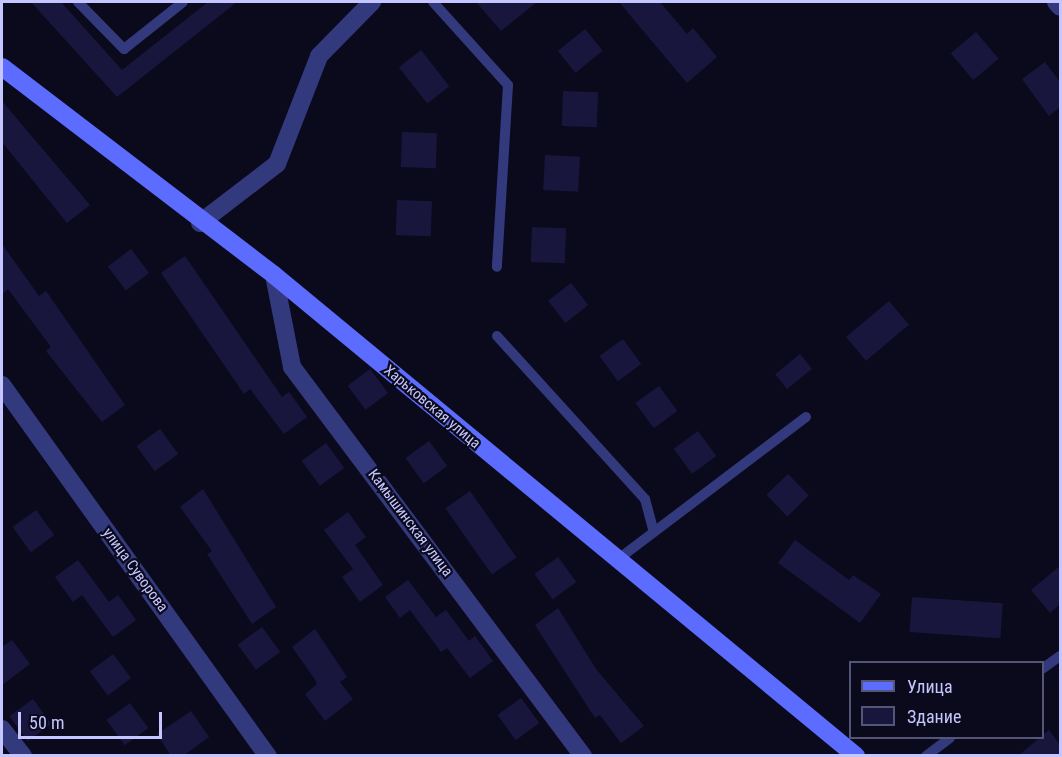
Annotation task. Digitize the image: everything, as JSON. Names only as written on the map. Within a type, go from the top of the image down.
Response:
[{"type":"street","points":[[200,223],[277,164],[319,56],[372,2]]},
{"type":"street","points":[[1056,2],[1060,7]]},
{"type":"street","name":"Харьковская улица","points":[[2,68],[200,223],[274,275],[856,756]]},
{"type":"street","name":"Камышинская улица","points":[[274,275],[292,366],[583,756]]},
{"type":"street","name":"улица Суворова","points":[[4,395],[268,756]]},
{"type":"street","points":[[2,729],[22,756]]},
{"type":"lane","points":[[78,2],[124,49],[183,2]]},
{"type":"lane","points":[[433,2],[508,85],[497,267]]},
{"type":"lane","points":[[497,336],[645,499],[654,532]]},
{"type":"lane","points":[[617,560],[806,417]]},
{"type":"lane","points":[[1044,668],[1060,656]]},
{"type":"lane","points":[[926,756],[949,739]]},
{"type":"building","points":[[31,2],[61,2],[122,70],[208,2],[237,2],[117,97]]},
{"type":"building","points":[[476,2],[537,2],[501,31]]},
{"type":"building","points":[[619,2],[660,2],[687,34],[693,28],[717,57],[687,83]]},
{"type":"building","points":[[585,29],[603,51],[575,73],[558,51]]},
{"type":"building","points":[[976,32],[998,59],[973,80],[951,53]]},
{"type":"building","points":[[421,50],[449,86],[427,103],[399,67]]},
{"type":"building","points":[[1045,62],[1060,82],[1060,107],[1049,116],[1022,79]]},
{"type":"building","points":[[563,91],[598,92],[597,127],[562,126]]},
{"type":"building","points":[[2,101],[90,205],[67,223],[2,142]]},
{"type":"building","points":[[402,132],[437,133],[436,168],[401,167]]},
{"type":"building","points":[[545,155],[580,157],[578,192],[543,190]]},
{"type":"building","points":[[397,200],[432,201],[431,236],[396,235]]},
{"type":"building","points":[[532,227],[566,228],[565,263],[531,262]]},
{"type":"building","points":[[2,244],[39,296],[46,291],[125,405],[102,422],[46,351],[51,347],[8,289],[2,294]]},
{"type":"building","points":[[131,249],[149,273],[126,290],[108,266]]},
{"type":"building","points":[[185,256],[282,397],[289,392],[307,417],[284,434],[250,389],[244,394],[161,273]]},
{"type":"building","points":[[571,283],[588,305],[565,323],[548,301]]},
{"type":"building","points":[[889,301],[909,325],[866,361],[846,337]]},
{"type":"building","points":[[623,339],[641,364],[618,381],[600,356]]},
{"type":"building","points":[[800,354],[812,369],[787,389],[775,374]]},
{"type":"building","points":[[370,369],[388,393],[366,410],[348,386]]},
{"type":"building","points":[[659,386],[677,411],[654,428],[636,403]]},
{"type":"building","points":[[160,429],[178,454],[155,471],[137,446]]},
{"type":"building","points":[[698,431],[716,456],[692,474],[674,449]]},
{"type":"building","points":[[429,441],[447,466],[424,483],[406,458]]},
{"type":"building","points":[[326,443],[344,468],[320,486],[302,461]]},
{"type":"building","points":[[788,474],[809,496],[787,516],[766,495]]},
{"type":"building","points":[[203,489],[276,607],[252,624],[207,554],[212,551],[180,507]]},
{"type":"building","points":[[470,491],[516,557],[492,575],[445,508]]},
{"type":"building","points":[[36,510],[54,535],[31,552],[13,527]]},
{"type":"building","points":[[348,512],[366,537],[355,545],[383,585],[360,602],[342,577],[353,569],[324,530]]},
{"type":"building","points":[[795,540],[849,580],[853,575],[881,594],[860,623],[778,563]]},
{"type":"building","points":[[558,557],[576,582],[553,599],[535,574]]},
{"type":"building","points":[[78,560],[109,602],[118,595],[136,620],[113,637],[82,595],[73,602],[55,577]]},
{"type":"building","points":[[1060,566],[1060,604],[1050,613],[1031,590]]},
{"type":"building","points":[[408,580],[436,617],[446,610],[469,641],[475,636],[493,661],[470,678],[447,648],[441,652],[410,610],[400,618],[385,597]]},
{"type":"building","points":[[912,597],[1003,603],[1000,638],[910,632]]},
{"type":"building","points":[[558,608],[596,669],[644,726],[621,743],[600,715],[595,718],[535,625]]},
{"type":"building","points":[[262,627],[280,652],[256,670],[238,645]]},
{"type":"building","points":[[315,629],[347,677],[340,682],[353,699],[325,721],[305,694],[317,684],[292,647]]},
{"type":"building","points":[[12,640],[30,664],[2,685],[2,647]]},
{"type":"building","points":[[113,654],[131,678],[108,695],[90,671]]},
{"type":"building","points":[[521,698],[539,723],[516,740],[498,715]]},
{"type":"building","points":[[33,699],[51,724],[28,741],[10,716]]},
{"type":"building","points":[[130,703],[148,728],[125,745],[107,720]]},
{"type":"building","points":[[191,711],[209,737],[183,756],[171,756],[157,734]]},
{"type":"building","points":[[1049,730],[1060,745],[1060,756],[1018,756],[1038,739],[1044,739],[1044,734]]}]
